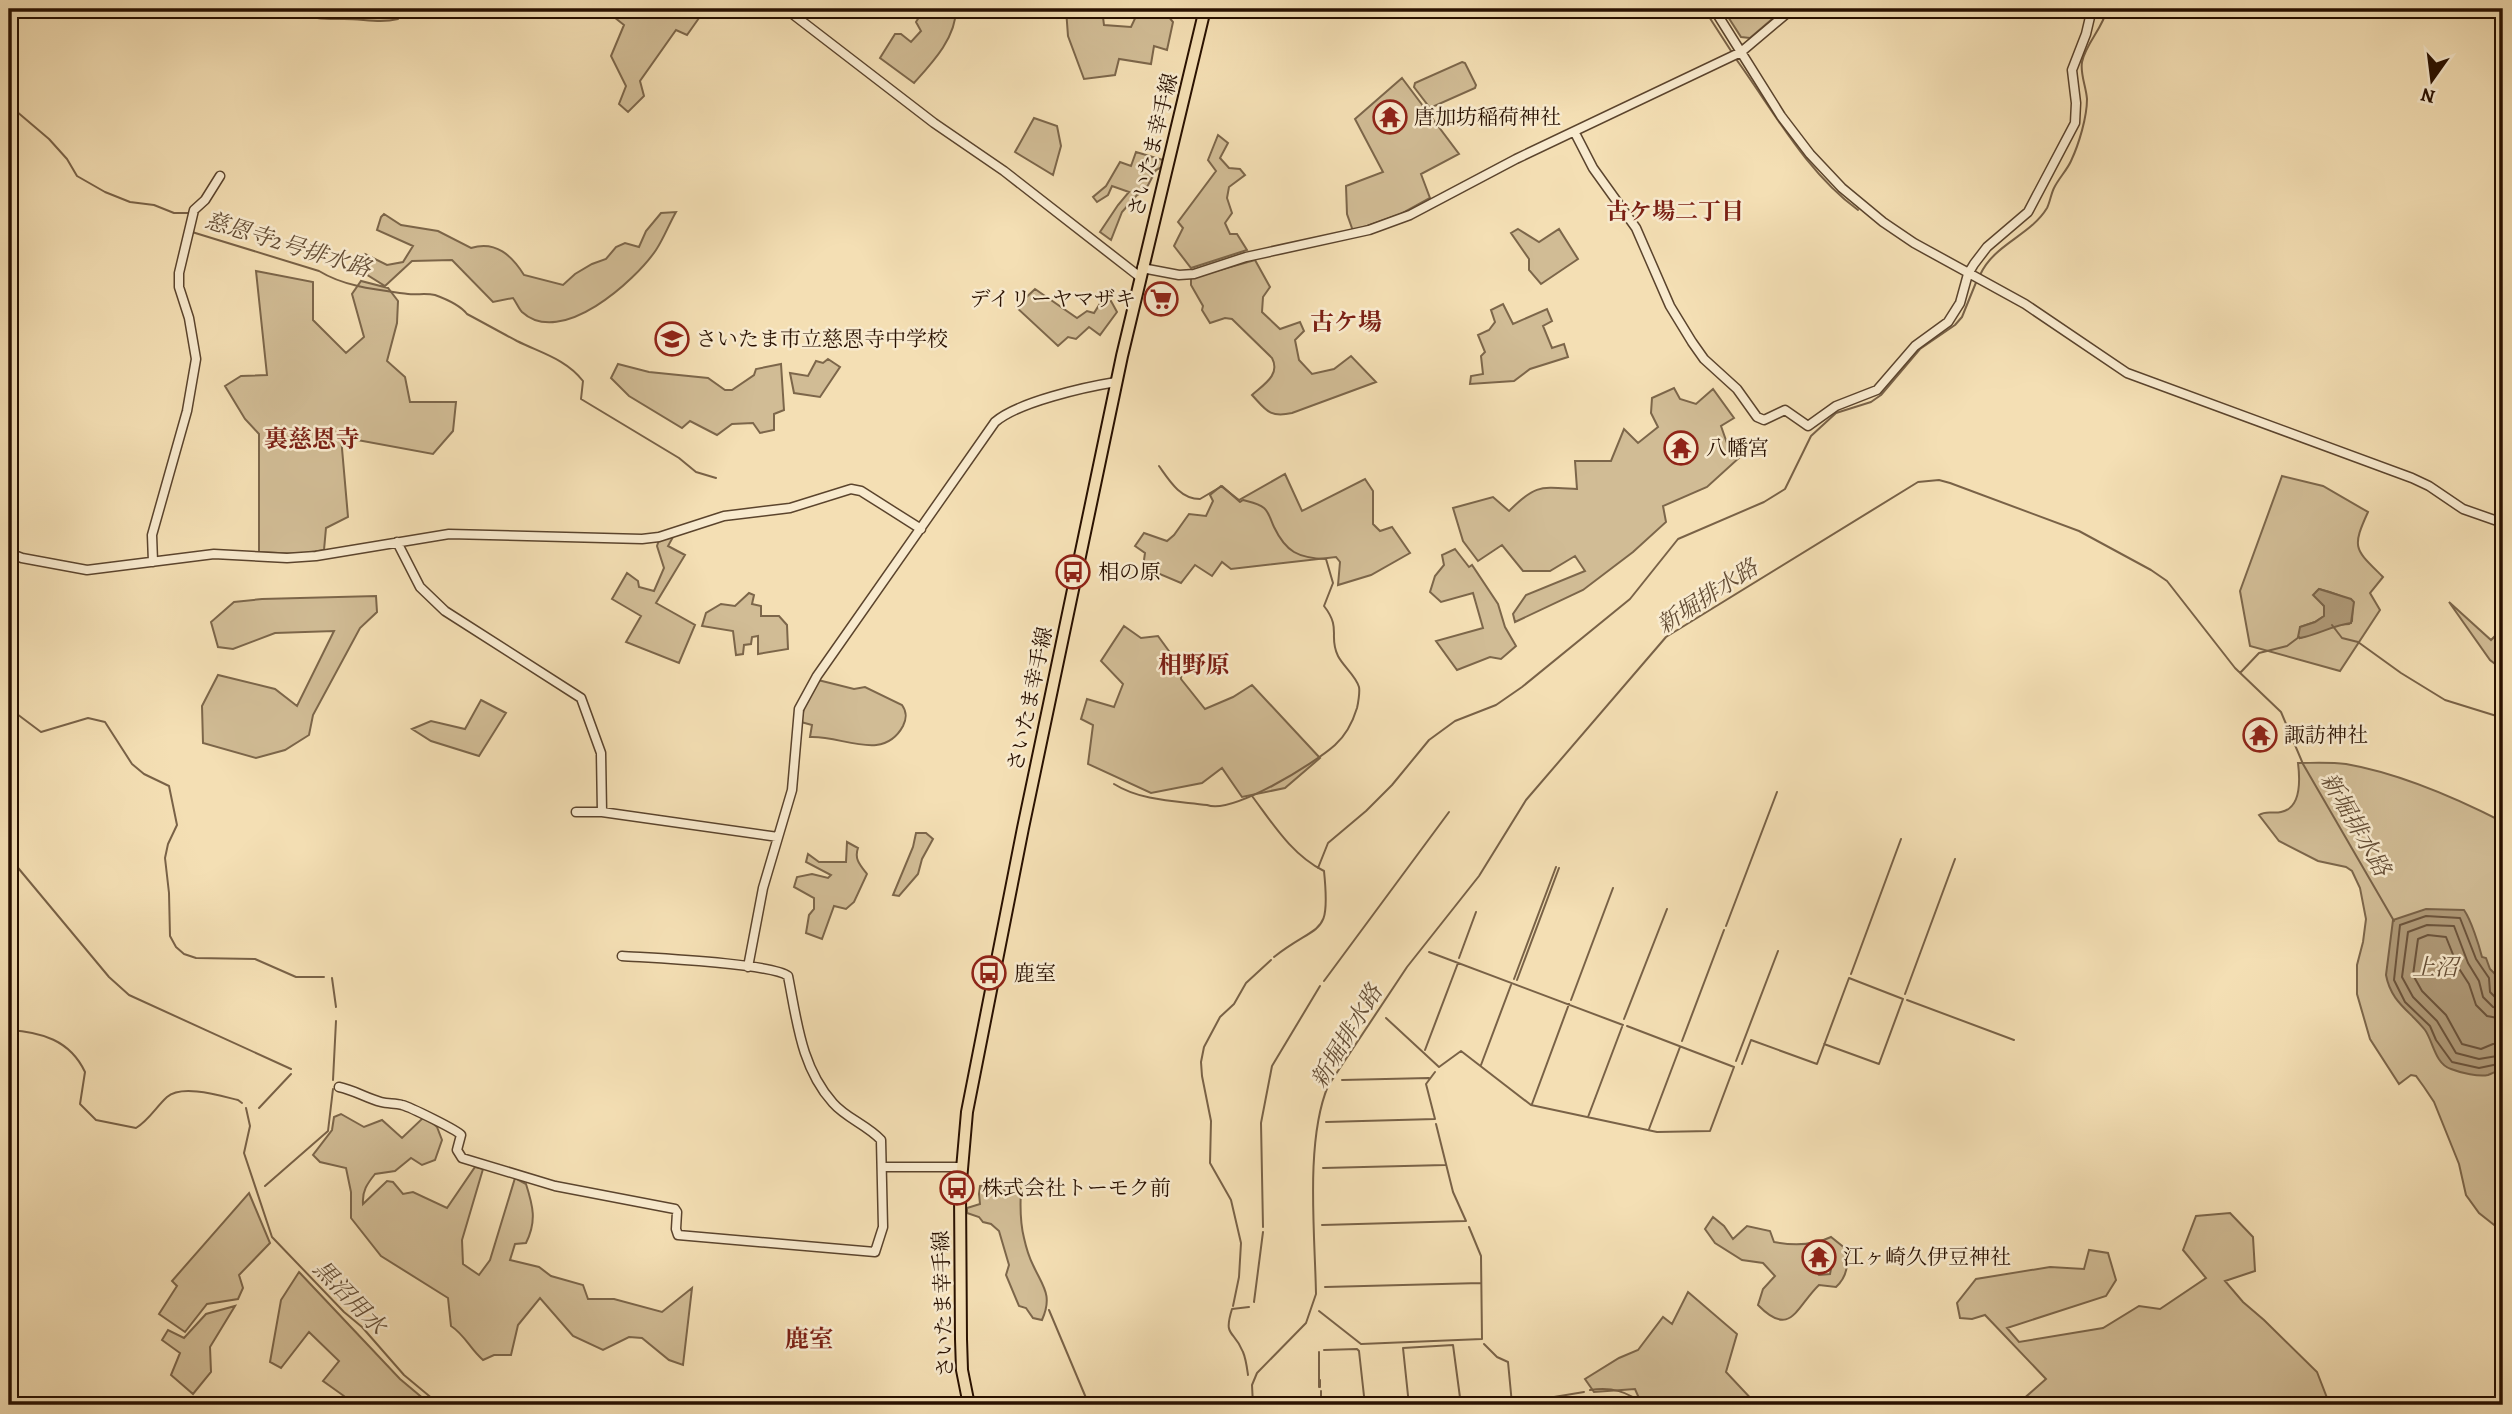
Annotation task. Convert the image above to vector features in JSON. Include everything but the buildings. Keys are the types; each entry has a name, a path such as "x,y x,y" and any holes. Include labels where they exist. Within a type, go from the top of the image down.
{"main road":[{"name":"さいたま幸手線","path":"969,1405 964,1383 961,1339 961,1167 967,1112 1116,382 1205,9"}],"street":[{"path":"786,9 934,123 1141,272 1179,275 1194,274 1246,257 1369,230 1410,215 1516,159 1741,52 1792,9"},
{"path":"1714,9 1796,136 1842,188 1882,222 1968,274 2025,304 2127,373 2412,478 2429,485 2463,509 2503,523"},
{"path":"1574,133 1593,168 1636,228 1670,306 1703,359 1737,389 1757,417 1763,420 1784,410 1808,426 1836,406 1877,390 1915,346 1937,332 1955,313 1968,274 1987,247 2028,212 2075,123 2076,103 2072,70 2086,34 2090,9"},
{"path":"153,562 152,535 187,411 195,365 195,344 179,287 179,273 194,210 205,200 220,176"},
{"path":"748,967 760,902 792,790 801,703 817,677 1001,416 1055,397 1116,382"},
{"path":"9,553 22,558 87,570 214,554 295,558 449,534 642,539 659,537 724,516 790,508 851,489 861,491 921,529"},
{"path":"397,542 421,587 445,611 581,698 601,753 602,812"},
{"path":"576,812 602,812 778,837"},
{"path":"339,1087 354,1090 379,1101 407,1106 433,1121 456,1129 461,1135 457,1150 462,1158 555,1186 675,1209 676,1233 680,1236 875,1252 883,1227 882,1145 878,1137 833,1104 811,1072 800,1042 788,976 782,972 748,967 622,956"},
{"path":"883,1167 961,1167"}],"shaded area":[{"path":"309,9 404,9 398,19 383,21 319,19 311,17"},
{"path":"604,9 688,9 699,18 687,35 676,30 640,81 644,96 628,112 619,104 626,86 611,56 624,25"},
{"path":"915,9 956,9 955,20 947,40 914,83 880,58 895,34 901,34 911,42 921,31 916,22 921,14"},
{"path":"1066,9 1102,9 1104,25 1131,27 1139,10 1164,11 1173,22 1167,50 1154,46 1151,64 1119,59 1115,75 1084,79 1068,36"},
{"path":"1723,9 1784,9 1750,38 1741,37"},
{"path":"1462,62 1476,85 1475,88 1430,108 1414,87 1415,83"},
{"path":"1402,78 1459,154 1421,174 1430,198 1401,214 1353,231 1347,214 1346,186 1383,172 1355,119"},
{"path":"1034,118 1057,126 1061,146 1053,175 1015,152"},
{"path":"1218,135 1228,143 1220,158 1229,168 1240,169 1245,175 1229,187 1227,198 1232,213 1225,223 1230,234 1237,234 1247,250 1191,268 1174,246 1183,228 1178,222 1216,171 1208,160"},
{"path":"1136,152 1163,160 1162,167 1156,170 1145,191 1137,195 1122,212 1111,240 1100,232 1129,192 1112,186 1108,195 1097,202 1093,197 1106,186 1120,162 1131,166"},
{"path":"676,212 656,250 632,278 596,306 556,322 538,321 522,312 513,298 493,302 452,260 412,261 385,286 353,266 365,254 387,265 403,262 413,246 377,230 384,214 401,225 438,231 471,248 496,248 509,256 524,275 563,285 575,274 606,259 616,247 625,243 639,247 646,231 661,213"},
{"path":"1518,229 1539,242 1559,229 1578,259 1541,284 1529,270 1529,259 1511,233"},
{"path":"1255,260 1270,287 1263,297 1262,312 1280,329 1300,322 1304,331 1295,340 1299,360 1312,374 1334,369 1351,356 1376,382 1292,413 1269,412 1261,405 1252,395 1273,375 1272,358 1232,319 1225,318 1210,323 1191,285 1191,278"},
{"path":"256,271 313,282 313,320 346,353 364,337 352,294 361,281 388,288 398,301 397,323 387,361 405,377 410,402 456,402 453,431 433,454 341,437 348,517 326,528 324,550 299,554 259,552 259,434 245,419 225,386 241,376 267,375"},
{"path":"1035,289 1077,318 1087,311 1094,313 1101,302 1111,301 1117,312 1100,335 1089,327 1076,339 1068,337 1058,346 1016,307"},
{"path":"1503,304 1513,324 1547,309 1552,321 1543,326 1552,348 1564,344 1568,357 1530,369 1514,381 1470,384 1471,376 1483,374 1481,356 1485,352 1478,335 1489,330 1495,322 1491,310"},
{"path":"828,359 840,367 820,397 794,393 790,373 808,376 816,361 823,363"},
{"path":"618,364 649,372 708,378 725,390 732,390 754,375 756,369 781,364 784,410 774,414 774,430 760,433 753,423 732,424 717,435 690,421 682,428 629,396 611,378"},
{"path":"1674,388 1680,399 1696,404 1713,389 1734,418 1721,426 1728,446 1736,444 1740,457 1707,487 1663,506 1666,522 1633,552 1583,590 1515,622 1513,614 1526,595 1585,571 1575,556 1550,571 1523,571 1502,545 1478,561 1463,541 1453,508 1493,497 1509,511 1539,489 1577,489 1575,461 1611,461 1624,429 1638,443 1658,427 1651,413 1652,398"},
{"path":"1285,474 1302,511 1365,479 1373,491 1373,524 1380,531 1392,527 1410,553 1371,575 1338,585 1340,562 1336,557 1231,569 1222,562 1212,576 1195,565 1181,583 1143,567 1145,553 1135,546 1144,533 1167,541 1189,514 1206,516 1213,501 1210,495 1221,486 1239,500"},
{"path":"2282,476 2323,486 2368,512 2358,541 2361,554 2383,577 2370,593 2380,610 2340,671 2250,646 2240,591","holes":["2319,589 2353,602 2352,621 2300,638 2300,627 2324,616 2324,606 2316,592"]},
{"path":"673,537 668,546 685,555 656,603 695,625 679,663 626,642 641,616 612,599 627,573 638,581 639,587 654,591 664,568 657,546 659,540"},
{"path":"1455,549 1469,567 1472,565 1498,604 1505,627 1516,646 1501,659 1490,657 1457,670 1436,641 1483,628 1473,593 1441,602 1430,592 1435,576 1444,565 1442,555"},
{"path":"749,593 754,595 752,604 761,606 761,616 779,616 787,625 788,649 758,654 758,636 752,637 751,644 744,645 743,654 736,655 733,631 702,626 706,613 721,604 735,606"},
{"path":"376,596 377,612 360,628 313,715 309,735 285,750 256,758 203,743 202,706 218,675 275,689 297,706 334,631 275,633 233,649 218,647 211,622 234,602"},
{"path":"2449,602 2491,640 2503,628 2503,670 2490,660"},
{"path":"1124,626 1141,638 1158,636 1182,669 1181,679 1205,709 1252,685 1320,758 1285,788 1242,797 1222,768 1202,783 1151,793 1088,764 1093,725 1081,719 1087,699 1114,707 1123,684 1101,661"},
{"path":"818,680 854,689 865,687 902,705 906,715 903,726 895,737 885,743 873,745 810,737 812,725 801,722 804,708"},
{"path":"481,700 506,713 479,756 431,741 412,729 431,721 465,729"},
{"path":"2298,763 2346,764 2386,773 2446,795 2503,822 2503,1232 2479,1213 2466,1195 2459,1164 2434,1102 2424,1087 2416,1076 2411,1075 2399,1084 2370,1039 2357,994 2357,965 2366,919 2360,888 2352,871 2346,867 2318,861 2279,841 2259,815 2281,812 2293,805 2298,792"},
{"path":"916,833 926,833 933,839 922,859 918,874 899,896 893,895 913,847"},
{"path":"847,842 858,848 857,859 867,874 854,902 846,909 834,906 822,939 806,933 809,915 814,909 814,898 794,887 797,877 812,874 828,878 831,875 806,862 808,854 819,862 846,862"},
{"path":"341,1114 364,1127 382,1120 402,1138 425,1116 437,1127 442,1140 435,1160 422,1165 411,1158 395,1171 375,1174 363,1195 363,1204 387,1181 393,1182 403,1194 413,1192 447,1208 475,1167 483,1169 462,1240 463,1264 479,1275 490,1260 515,1178 526,1184 533,1220 526,1243 515,1244 510,1260 539,1267 551,1276 583,1285 588,1299 614,1299 662,1312 692,1288 683,1365 669,1360 642,1338 629,1337 603,1350 573,1336 540,1298 518,1325 511,1355 494,1355 483,1360 451,1326 448,1298 381,1256 351,1218 351,1192 346,1168 320,1162 313,1155 332,1130 334,1117"},
{"path":"992,1183 1004,1188 1005,1193 1009,1193 1015,1184 1021,1189 1020,1208 1025,1241 1047,1297 1042,1320 1033,1318 1026,1308 1019,1306 1006,1275 1009,1265 999,1231 979,1217 967,1213 967,1208 980,1204 980,1186"},
{"path":"249,1193 270,1243 239,1275 243,1288 238,1299 207,1304 185,1332 159,1314 177,1286 172,1281"},
{"path":"2230,1213 2253,1237 2255,1271 2225,1281 2243,1302 2317,1372 2329,1403 2327,1405 2023,1405 2021,1401 2046,1379 1985,1315 1972,1319 1960,1318 1957,1303 1976,1279 2050,1267 2084,1269 2089,1250 2108,1253 2116,1280 2106,1296 2007,1328 2019,1342 2103,1328 2139,1306 2160,1309 2206,1278 2183,1250 2196,1216"},
{"path":"1713,1217 1733,1239 1747,1226 1770,1231 1774,1242 1796,1245 1810,1244 1831,1237 1846,1249 1845,1274 1836,1287 1819,1285 1792,1316 1778,1319 1758,1305 1763,1289 1775,1276 1763,1263 1742,1260 1715,1243 1705,1229","holes":["1824,1248 1833,1258 1830,1274 1819,1275 1808,1264 1806,1255 1812,1250"]},
{"path":"299,1272 400,1379 431,1405 347,1405 344,1396 323,1381 339,1361 309,1332 281,1368 270,1362 281,1300"},
{"path":"1688,1292 1737,1334 1726,1372 1757,1405 1642,1405 1635,1389 1594,1392 1585,1379 1619,1358 1638,1350 1663,1317 1672,1324"},
{"path":"235,1306 210,1347 211,1372 193,1394 171,1375 180,1353 162,1340 168,1330 184,1338 206,1314"}],"water":[{"path":"2319,589 2354,602 2351,623 2300,638 2300,627 2324,616 2324,606 2313,595"},
{"name":"上沼","path":"2426,909 2464,910 2482,957 2486,958 2490,969 2497,976 2496,989 2503,997 2503,1070 2480,1075 2460,1072 2446,1066 2438,1057 2425,1030 2401,1005 2388,984 2386,975 2393,920"}],"waterway":[{"path":"1704,9 1733,54"},
{"path":"1980,275 1994,255 2040,218 2056,184 2071,161 2087,106 2082,62 2107,9"},
{"path":"1736,59 1806,159 1839,195 1858,210"},
{"name":"慈恩寺2号排水路","path":"9,105 49,139 67,159 77,176 130,202 154,205 174,213 191,213"},
{"name":"慈恩寺2号排水路","path":"192,232 319,271 351,284 408,294 432,294 448,300 467,314 569,367 583,381 581,399 679,458 696,472 716,478"},
{"path":"1318,868 1328,843 1392,785 1429,740 1455,721 1496,705 1522,687 1630,599 1678,539 1764,502 1785,489 1811,436 1836,413 1871,402 1881,395 1920,349 1955,325 1962,317 1977,280"},
{"path":"1114,784 1124,790 1159,799 1219,806 1235,802 1273,786 1335,745 1351,723 1358,701 1359,687 1338,656 1334,643 1334,627 1324,606 1333,583 1326,559 1300,555 1288,548 1262,506 1243,500 1240,502 1222,486 1200,499 1187,496 1176,488 1159,466"},
{"name":"新堀排水路","path":"1253,1405 1252,1385 1257,1373 1306,1323 1316,1294 1314,1160 1316,1133 1328,1086 1407,967 1479,876 1526,800 1666,637 1918,482 1939,480 1950,483 2079,531 2167,581 2235,668 2281,712 2303,764 2394,921"},
{"path":"2332,625 2342,638 2358,642 2445,700 2503,718"},
{"path":"2240,673 2259,653 2287,646 2299,637"},
{"path":"9,708 41,732 88,718 105,722 132,764 144,774 169,786 177,825 165,858 170,936 184,954 196,958 255,959 296,977 324,977"},
{"path":"1726,926 1777,792"},
{"path":"1252,796 1293,848 1324,871 1326,908 1319,926 1274,957"},
{"path":"1324,981 1449,812"},
{"path":"1851,974 1901,839"},
{"path":"9,857 109,977 129,995 291,1069"},
{"path":"1905,994 1955,859"},
{"path":"1514,979 1556,867"},
{"path":"1517,980 1559,868"},
{"path":"1571,1000 1613,888"},
{"path":"1624,1019 1667,909"},
{"path":"1459,958 1476,912"},
{"path":"1682,1041 1724,930"},
{"path":"1736,1061 1778,951"},
{"path":"1429,952 1623,1025"},
{"path":"1233,1306 1239,1277 1241,1243 1231,1200 1210,1163 1211,1121 1201,1062 1204,1047 1220,1017 1234,1004 1246,983 1271,960"},
{"path":"1425,1050 1458,963"},
{"path":"332,978 336,1007"},
{"path":"1742,1064 1751,1040 1817,1064 1849,978 1903,999 1879,1064 1824,1044"},
{"path":"1481,1065 1511,985"},
{"path":"1263,1227 1261,1123 1272,1066 1320,986"},
{"path":"1907,1000 2014,1040"},
{"path":"1532,1104 1569,1004"},
{"path":"1386,1018 1439,1067 1461,1051 1531,1105 1657,1132 1710,1131 1734,1067 1627,1026"},
{"path":"333,1080 336,1021"},
{"path":"1588,1117 1622,1027"},
{"path":"9,1030 43,1036 63,1045 71,1052 85,1072 80,1104 96,1120 136,1128 167,1097 182,1091 212,1094 242,1103"},
{"path":"1649,1129 1680,1047"},
{"path":"1326,1122 1435,1119 1426,1084 1435,1072"},
{"path":"259,1108 291,1074"},
{"path":"1342,1080 1429,1078"},
{"path":"265,1186 328,1131 333,1089"},
{"name":"黒沼用水","path":"246,1108 250,1126 244,1153 272,1237 344,1312 362,1327 404,1375 440,1405"},
{"path":"1322,1225 1466,1221 1453,1192 1436,1124"},
{"path":"1323,1168 1445,1165"},
{"path":"1319,1311 1361,1344 1482,1339 1481,1256 1469,1227"},
{"path":"1254,1302 1263,1232"},
{"path":"1325,1287 1481,1283"},
{"path":"1248,1375 1243,1352 1229,1325 1232,1309 1249,1307"},
{"path":"1049,1310 1089,1405"},
{"path":"1484,1344 1497,1357 1508,1362 1512,1404"},
{"path":"1409,1405 1403,1348 1453,1345 1461,1405"},
{"path":"1324,1350 1359,1351 1365,1405"},
{"path":"1319,1352 1319,1387"},
{"path":"1320,1380 1320,1387"},
{"path":"1590,1390 1619,1391 1644,1405"},
{"path":"1321,1391 1321,1405"},
{"path":"1506,1405 1584,1392"}],"place":[{"name":"唐加坊稲荷神社","path":"1390,117"},
{"name":"デイリーヤマザキ","path":"1161,299"},
{"name":"さいたま市立慈恩寺中学校","path":"672,339"},
{"name":"八幡宮","path":"1681,448"},
{"name":"相の原","path":"1073,572"},
{"name":"諏訪神社","path":"2260,735"},
{"name":"鹿室","path":"989,973"},
{"name":"株式会社トーモク前","path":"957,1188"},
{"name":"江ヶ崎久伊豆神社","path":"1819,1257"}],"district":[{"name":"古ケ場二丁目","path":"1675,211"},
{"name":"古ケ場","path":"1346,322"},
{"name":"裏慈恩寺","path":"312,439"},
{"name":"相野原","path":"1194,665"},
{"name":"鹿室","path":"809,1339"}]}
